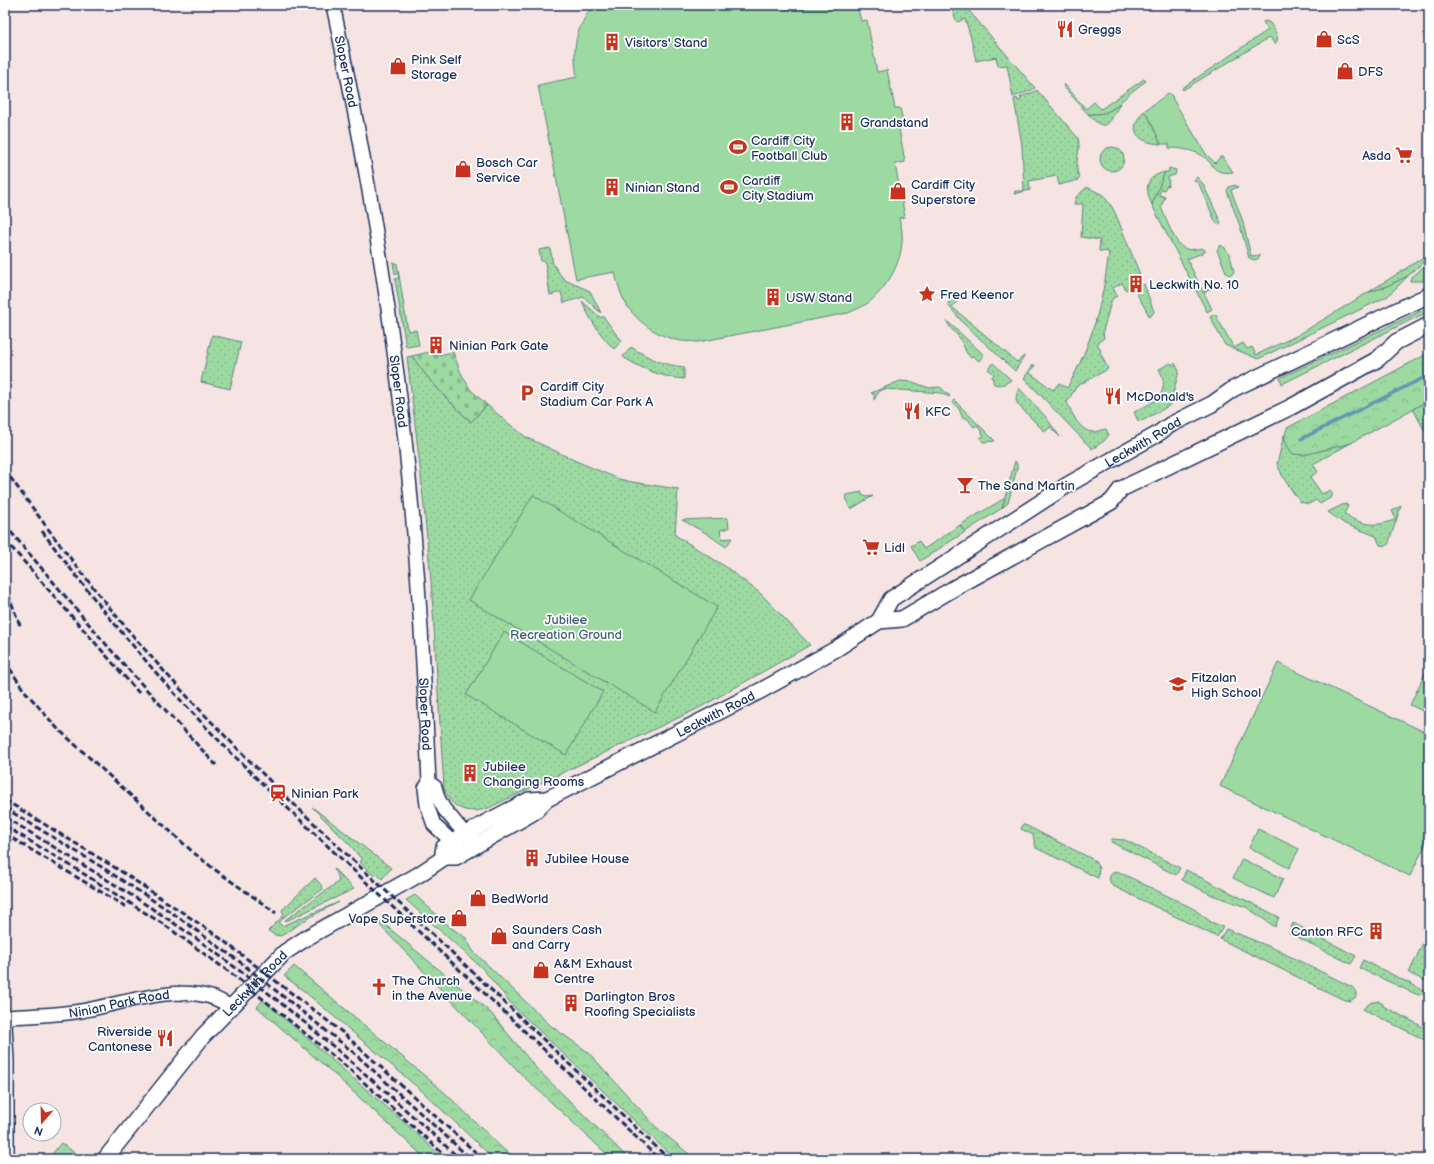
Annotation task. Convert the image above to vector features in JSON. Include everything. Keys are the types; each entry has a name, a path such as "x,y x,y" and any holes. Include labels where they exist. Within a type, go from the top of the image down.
{"main road":[{"name":"Leckwith Road","path":"879,621 891,599 1069,484 1156,435 1170,424 1212,404 1233,389 1429,295"},
{"name":"Leckwith Road","path":"105,1159 203,1036 285,952 308,937 418,875 445,857 456,857 477,845 534,812 547,799 779,681 830,653 879,621 902,619 956,587 1111,502 1121,489 1291,407 1378,359 1396,342 1429,325"},
{"name":"Leckwith Road","path":"452,842 529,800 547,799"},
{"path":"445,857 443,854 443,849 452,842"}],"street":[{"name":"Sloper Road","path":"333,5 377,234 397,374 408,469 425,683 429,783 426,788 427,804 434,825 464,852"},
{"name":"Sloper Road","path":"429,783 434,787 444,809 477,845"},
{"name":"Ninian Park Road","path":"5,1017 81,1011 156,995 178,994 209,996 230,1008"},
{"path":"5,1024 7,1061 7,1159"}],"green space":[{"name":"Cardiff City Stadium","path":"593,5 857,5 861,21 867,20 877,72 887,70 895,108 900,108 903,122 898,123 905,162 895,164 905,217 899,218 902,231 902,243 893,272 888,281 875,297 868,303 848,313 698,342 676,340 666,337 657,333 640,321 627,306 622,297 615,272 576,279 538,85 577,77 575,56 576,39 582,23"},
{"path":"950,5 964,5 1035,88 1013,97 1007,65 998,66 996,57 976,61 965,19 957,22"},
{"path":"1266,21 1270,23 1277,36 1277,42 1275,45 1270,37 1183,90 1182,88 1268,30 1263,22"},
{"path":"1144,79 1146,81 1113,109 1095,114 1088,114 1063,86 1064,84 1086,109 1094,102 1101,109"},
{"path":"1037,90 1078,138 1079,148 1077,168 1080,178 1078,180 1059,185 1057,176 1029,181 1030,190 1014,194 1015,191 1024,191 1022,145 1014,99 1017,98 1018,101 1021,100 1020,97"},
{"path":"1169,93 1173,97 1172,98 1206,154 1215,163 1220,157 1223,157 1233,172 1221,172 1217,170 1206,158 1194,152 1169,148 1169,144 1161,144 1148,116 1144,111"},
{"path":"1120,103 1107,124 1104,125 1094,121 1088,114 1105,112 1113,109"},
{"path":"1144,111 1148,116 1161,144 1146,141 1137,134 1135,130 1136,124"},
{"path":"1112,147 1120,151 1124,159 1120,167 1112,171 1104,167 1100,159 1104,151"},
{"path":"1169,168 1176,170 1175,175 1168,177 1169,186 1167,185 1164,190 1161,189 1159,195 1165,197 1161,207 1177,242 1181,246 1193,250 1202,248 1205,250 1205,252 1187,259 1203,292 1212,288 1204,293 1212,309 1207,312 1152,205 1165,172 1169,172"},
{"path":"1165,172 1152,205 1148,194 1148,184 1153,177"},
{"path":"1197,177 1203,184 1221,223 1219,225 1216,223 1199,184 1194,180"},
{"path":"1235,185 1238,187 1231,190 1242,219 1251,256 1260,255 1259,258 1255,260 1249,258 1240,226 1227,191 1229,187"},
{"path":"1087,187 1103,195 1112,207 1141,277 1132,282 1135,288 1144,284 1154,312 1150,317 1133,287 1126,290 1122,283 1113,288 1117,296 1113,298 1111,302 1103,331 1104,338 1097,343 1108,369 1077,386 1067,402 1077,421 1084,429 1097,432 1106,429 1109,435 1104,441 1092,449 1024,378 1033,365 1035,365 1030,373 1053,390 1059,383 1067,388 1076,372 1090,339 1100,305 1109,252 1099,251 1100,240 1081,237 1083,204 1074,204 1076,197"},
{"path":"1220,245 1226,249 1230,256 1234,272 1231,275 1227,274 1217,250"},
{"path":"550,248 553,264 561,276 567,281 590,291 601,313 583,297 564,303 561,292 550,295 545,261 541,261 539,250"},
{"path":"1427,255 1429,257 1408,276 1385,287 1367,293"},
{"path":"1429,262 1429,278 1423,281 1410,281 1411,278"},
{"path":"393,263 397,263 408,331 416,330 419,345 406,347 395,279 399,278 398,274 395,274"},
{"path":"1408,276 1388,296 1258,359 1225,345 1210,317 1215,314 1234,348 1243,343 1247,349 1252,347 1256,355 1298,335 1367,293 1385,287"},
{"path":"953,298 958,300 952,307 1017,362 1024,356 1015,371 964,324 948,305 949,301"},
{"path":"582,301 601,318 603,316 622,340 614,349 604,338 588,315"},
{"path":"1429,307 1429,311 1282,384 1280,378"},
{"path":"947,321 984,355 979,361 973,356 971,358 968,355 961,340"},
{"path":"212,335 241,342 230,389 201,382"},
{"path":"631,347 656,360 670,365 684,367 684,379 652,372 623,357"},
{"path":"433,351 434,356 453,352 460,371 470,389 487,405 471,422 440,391 412,356"},
{"path":"1429,353 1429,400 1351,443 1304,455 1293,454 1288,447 1285,439 1287,428"},
{"name":"Jubilee Recreation Ground","path":"412,356 433,382 471,422 487,405 526,437 576,461 619,479 678,489 675,535 726,567 761,594 810,645 699,708 486,809 472,811 455,805 447,795 444,788 431,580 420,466 407,357"},
{"path":"993,363 1011,380 1007,383 999,385 994,384 992,377 994,374 988,369"},
{"path":"1171,363 1172,365 1175,363 1179,371 1170,405 1144,420 1138,421 1134,412 1148,405 1159,396 1163,385 1159,369"},
{"path":"900,381 913,382 929,388 940,387 950,396 949,397 941,393 886,389 880,390 874,400 874,394 871,393"},
{"path":"1019,388 1045,416 1060,437 1050,427 1045,432 1020,407 1016,398"},
{"path":"954,400 995,441 983,442 980,438 984,436 977,425 974,427 966,417 963,419 959,409 952,402"},
{"path":"1429,400 1429,439 1413,409"},
{"path":"1284,435 1286,443 1320,451 1351,443 1313,464 1318,472 1310,477 1322,494 1330,490 1332,497 1320,504 1316,500 1309,504 1300,502 1284,479 1277,464"},
{"path":"1015,461 1017,468 1008,503 1002,508"},
{"path":"862,492 862,495 867,497 873,496 851,509 848,505 846,495"},
{"path":"533,495 717,607 655,712 469,600"},
{"path":"1005,498 1002,508 965,532 960,525"},
{"path":"1346,504 1348,506 1344,514 1357,521 1369,524 1382,524 1396,519 1392,511 1401,506 1388,545 1380,545 1376,536 1345,524 1328,512"},
{"path":"728,518 729,528 720,530 722,539 732,538 726,547 706,533 682,520"},
{"path":"960,525 965,532 920,561 911,546 919,541 924,549"},
{"path":"504,632 603,692 566,755 466,695"},
{"path":"1278,663 1429,734 1429,837 1410,876 1220,786"},
{"path":"1429,665 1429,714 1410,705"},
{"path":"312,807 391,868 382,879 377,874 374,876 360,862 362,860 351,846"},
{"path":"1023,824 1094,860 1099,868 1098,878 1036,848 1033,835 1021,829"},
{"path":"1258,829 1299,849 1289,868 1249,848"},
{"path":"1112,839 1125,840 1180,868 1176,875 1111,842"},
{"path":"1242,859 1283,879 1274,898 1233,878"},
{"path":"334,869 354,889 286,921 285,920 338,882 339,879"},
{"path":"1186,870 1279,917 1275,927 1246,907 1212,895 1182,880"},
{"path":"1117,871 1194,909 1211,922 1223,927 1217,937 1113,886 1110,881 1110,877 1112,873"},
{"path":"315,878 323,889 284,917 279,923 282,926 339,902 310,917 281,936 275,935 268,931 284,915 282,910"},
{"path":"415,895 450,927 466,938 473,951 551,1026 588,1052 656,1127 695,1159 675,1159 514,1007 482,968 406,900"},
{"path":"373,918 378,919 490,1012 536,1068 629,1159 612,1159 523,1076"},
{"path":"1293,923 1356,956 1351,964 1289,933"},
{"path":"1226,929 1273,948 1352,987 1356,992 1356,997 1350,1001 1342,999 1220,939"},
{"path":"1429,930 1429,965 1427,970 1429,971 1429,983 1409,973"},
{"path":"1363,960 1427,992 1418,995 1359,968"},
{"path":"294,966 444,1092 503,1149 517,1159 494,1159 422,1091 284,976"},
{"path":"263,1000 405,1123 444,1159 426,1159 334,1074 257,1007"},
{"path":"1378,1001 1383,1004 1383,1006 1429,1030 1429,1042 1363,1009 1370,1003"},
{"path":"61,1143 83,1159 48,1159"}],"waterway":[{"path":"1301,439 1429,375"}],"railway":[{"path":"5,470 69,557 114,614 186,695 248,759 312,821 669,1159"},
{"path":"5,525 110,649 216,765"},
{"path":"42,531 114,623 208,730 313,832 659,1159"},
{"path":"5,540 139,693"},
{"path":"5,586 21,628"},
{"path":"5,661 23,689 57,728 194,853 276,913"},
{"path":"5,800 122,872 216,935 342,1032 483,1159"},
{"path":"5,808 100,866 171,912 240,962 353,1052 471,1159"},
{"path":"5,817 153,909 235,967 334,1047 460,1159"},
{"path":"5,826 166,926 232,974 348,1068 449,1159"},
{"path":"5,834 128,908"}],"place":[{"name":"Greggs","path":"1065,29"},
{"name":"ScS","path":"1324,39"},
{"name":"Visitors' Stand","path":"612,42"},
{"name":"Pink Self Storage","path":"398,66"},
{"name":"DFS","path":"1345,71"},
{"name":"Grandstand","path":"847,122"},
{"name":"Cardiff City Football Club","path":"738,147"},
{"name":"Asda","path":"1404,155"},
{"name":"Bosch Car Service","path":"463,169"},
{"name":"Ninian Stand","path":"612,187"},
{"name":"Cardiff City Stadium","path":"729,187"},
{"name":"Cardiff City Superstore","path":"898,191"},
{"name":"Leckwith No. 10","path":"1136,284"},
{"name":"Fred Keenor","path":"927,294"},
{"name":"USW Stand","path":"773,297"},
{"name":"Ninian Park Gate","path":"436,345"},
{"name":"Cardiff City Stadium Car Park A","path":"527,393"},
{"name":"McDonald's","path":"1113,396"},
{"name":"KFC","path":"912,411"},
{"name":"The Sand Martin","path":"965,485"},
{"name":"Lidl","path":"871,547"},
{"name":"Fitzalan High School","path":"1178,684"},
{"name":"Jubilee Changing Rooms","path":"470,773"},
{"name":"Ninian Park","path":"278,793"},
{"name":"Jubilee House","path":"532,858"},
{"name":"BedWorld","path":"478,898"},
{"name":"Vape Superstore","path":"459,918"},
{"name":"Canton RFC","path":"1376,931"},
{"name":"Saunders Cash and Carry","path":"499,936"},
{"name":"A&M Exhaust Centre","path":"541,970"},
{"name":"The Church in the Avenue","path":"379,987"},
{"name":"Darlington Bros Roofing Specialists","path":"571,1003"},
{"name":"Riverside Cantonese","path":"165,1038"}]}
